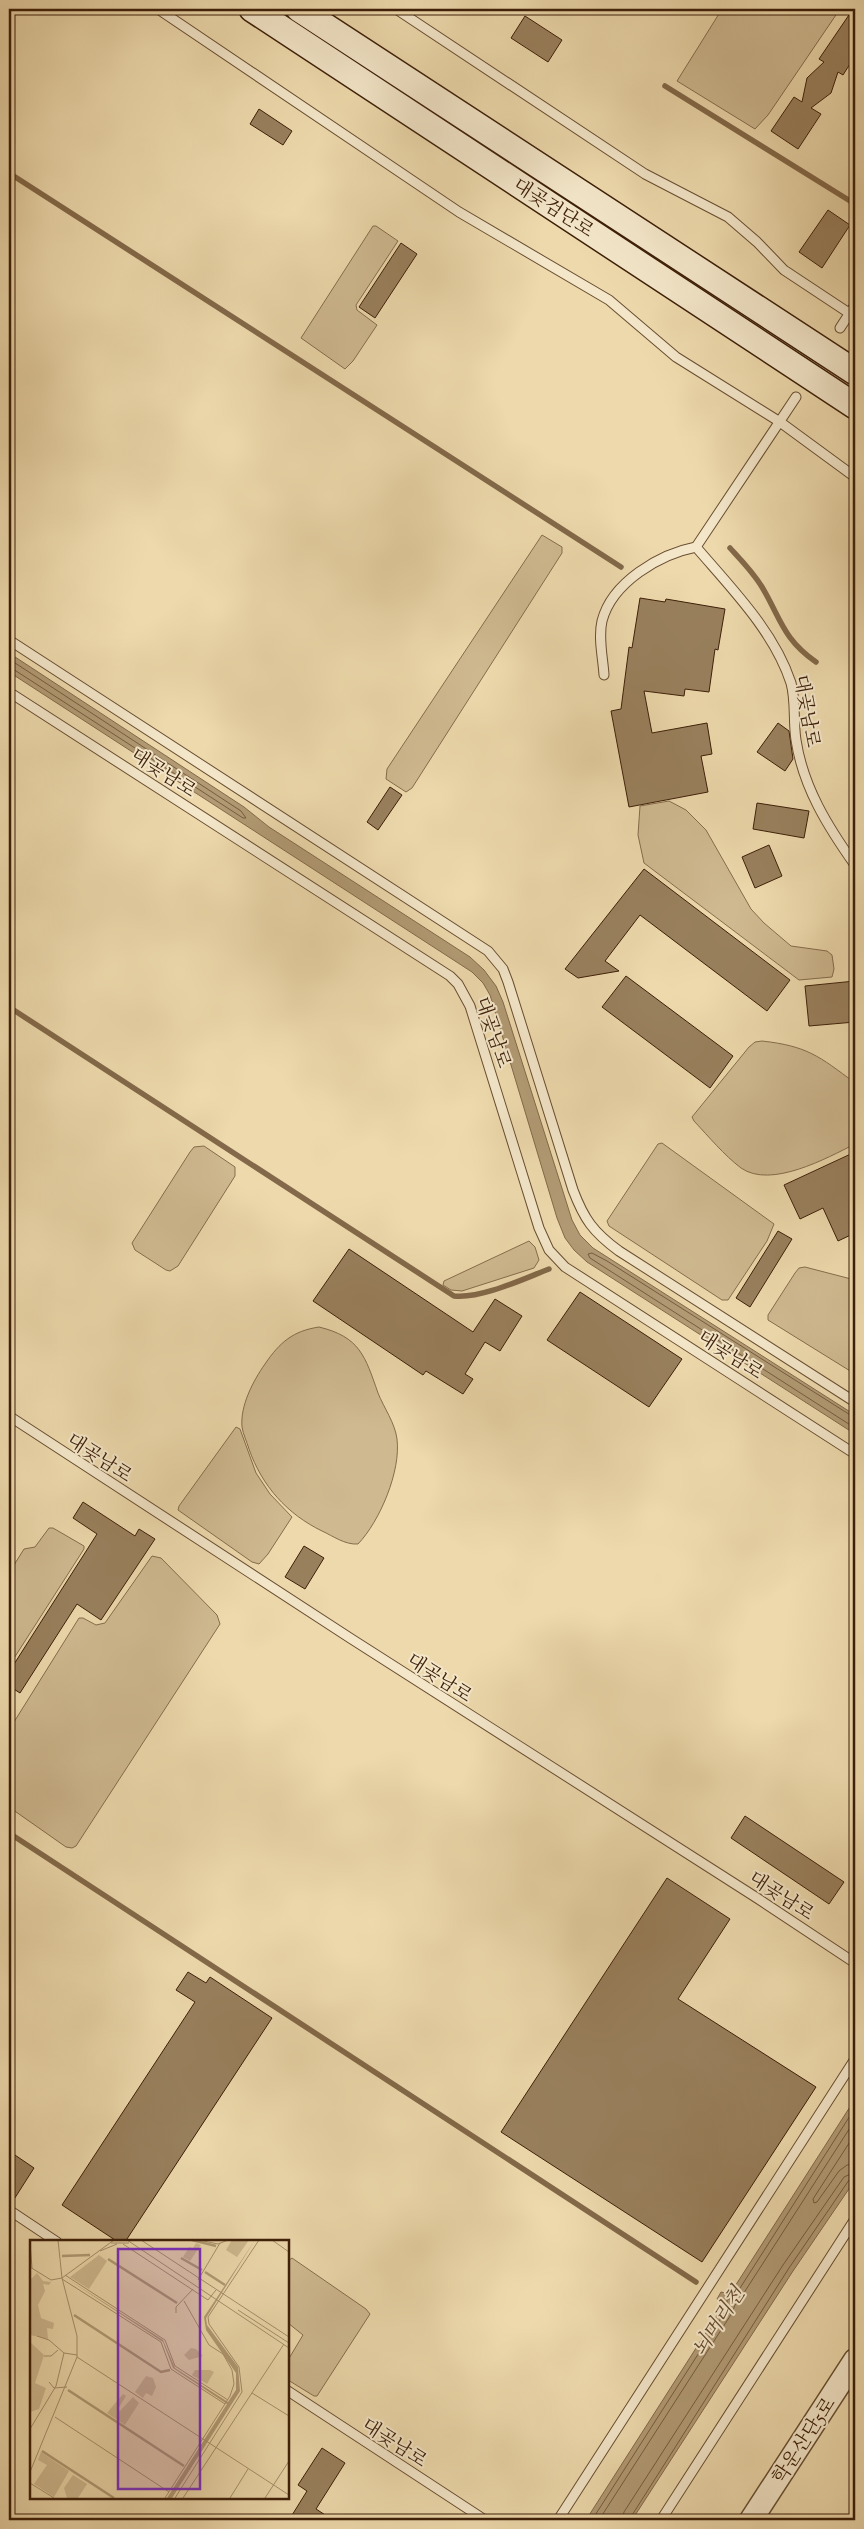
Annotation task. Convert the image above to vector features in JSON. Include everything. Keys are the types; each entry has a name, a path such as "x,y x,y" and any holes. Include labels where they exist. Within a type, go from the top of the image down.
{"main road":[{"name":"대곶검단로","path":"252,9 855,406"},
{"name":"대곶검단로","path":"299,9 855,372"}],"street":[{"name":"학운산단5로","path":"750,2520 855,2360"}],"lane":[{"path":"158,9 459,212 609,300 676,357 780,422 855,477"},
{"path":"396,9 536,100 626,162 728,217 758,242 784,270 853,315"},
{"path":"840,328 853,315 855,305"},
{"path":"604,675 600,633 604,615 610,604 627,582 656,561 677,551 696,547 796,397"},
{"name":"대곶남로","path":"696,547 761,626 775,648 791,684 796,740 806,778 818,808 855,865"},
{"name":"대곶남로","path":"9,640 488,951 502,969 508,982 573,1190 590,1226 619,1251 855,1402"},
{"name":"대곶남로","path":"9,692 450,976 458,984 470,1006 539,1228 549,1250 556,1259 855,1454"},
{"name":"대곶남로","path":"9,1416 350,1638 758,1898 855,1963"},
{"path":"558,2520 855,2058"},
{"path":"9,2210 54,2240"},
{"path":"661,2520 855,2219"},
{"name":"대곶남로","path":"289,2392 485,2520"}],"shaded area":[{"path":"722,9 840,9 768,115 755,129 677,81"},
{"path":"373,226 376,226 398,241 356,305 357,310 377,325 353,361 345,369 301,338"},
{"path":"542,535 562,547 562,553 412,788 406,792 386,779 387,769"},
{"path":"669,801 686,810 706,830 751,909 764,923 791,946 827,951 832,955 834,969 832,977 799,980 644,863 638,835 640,806"},
{"path":"762,1041 802,1049 822,1059 855,1083 855,1144 830,1157 799,1169 768,1175 753,1174 735,1163 694,1121 692,1117 749,1047 755,1042"},
{"path":"662,1143 774,1224 767,1241 728,1300 722,1300 609,1226 607,1221 658,1144"},
{"path":"204,1146 235,1167 235,1176 178,1266 170,1271 166,1270 135,1250 132,1243 190,1152 194,1147"},
{"path":"529,1241 535,1247 539,1260 534,1268 462,1291 451,1290 443,1285 444,1281"},
{"path":"805,1267 855,1280 855,1374 768,1320 768,1315 795,1273 799,1268"},
{"path":"319,1327 344,1336 359,1350 369,1368 396,1433 396,1466 387,1495 374,1522 358,1544 344,1542 309,1524 277,1498 254,1462 242,1427 243,1411 248,1394 260,1371 271,1356 294,1335"},
{"path":"236,1427 240,1429 256,1473 270,1494 292,1517 268,1554 259,1564 252,1562 178,1510"},
{"path":"49,1528 53,1528 84,1546 84,1549 9,1666 9,1573 24,1549 35,1547"},
{"path":"152,1556 161,1558 217,1615 220,1624 76,1846 72,1848 66,1847 9,1807 9,1730 79,1618 83,1618 96,1625 105,1623"},
{"path":"292,2258 366,2309 370,2314 317,2396 289,2381 289,2358 303,2335 289,2324 289,2260"}],"water":[{"path":"9,653 244,807 269,827 470,957 484,970 496,986 503,1002 572,1220 580,1235 593,1248 855,1415 855,1434 587,1262 574,1250 565,1238 557,1218 490,995 483,983 472,972 9,672"},
{"name":"뇌머리천","path":"855,2099 855,2180 793,2271 632,2520 586,2520 723,2306 717,2299 721,2292 730,2294"}],"building":[{"path":"853,9 855,9 855,56 843,75 838,72 831,93 811,108 821,114 798,149 771,131 794,97 802,102 807,78 824,62 819,59"},
{"path":"525,16 562,40 548,62 511,38"},
{"path":"259,109 292,131 283,145 250,124"},
{"path":"828,210 850,225 822,268 799,252"},
{"path":"401,243 417,254 375,318 359,307"},
{"path":"640,598 665,602 666,599 725,609 718,650 715,649 709,692 685,689 684,696 644,691 652,733 707,723 712,754 701,756 708,792 629,807 611,711 621,709 629,647 632,648"},
{"path":"778,723 789,731 793,759 785,771 757,752"},
{"path":"390,787 402,795 378,830 367,822"},
{"path":"757,803 809,811 804,838 753,829"},
{"path":"769,845 782,876 755,888 742,857"},
{"path":"644,869 790,980 767,1011 640,915 605,961 619,971 578,978 565,969"},
{"path":"626,976 733,1056 710,1088 602,1007"},
{"path":"855,981 855,1022 809,1026 805,986"},
{"path":"855,1152 855,1233 838,1241 823,1208 800,1219 784,1185"},
{"path":"778,1231 792,1239 750,1307 736,1298"},
{"path":"349,1249 473,1332 495,1299 522,1316 500,1351 485,1342 465,1374 473,1379 463,1394 426,1371 423,1375 313,1301"},
{"path":"580,1292 682,1359 649,1407 547,1340"},
{"path":"83,1502 135,1536 139,1529 155,1539 101,1620 77,1604 20,1693 9,1686 9,1672 97,1534 73,1518"},
{"path":"304,1546 324,1558 305,1589 285,1577"},
{"path":"745,1816 844,1882 829,1904 731,1838"},
{"path":"667,1878 730,1919 678,1999 816,2087 702,2262 501,2132"},
{"path":"188,1972 206,1983 210,1977 272,2018 126,2240 115,2240 62,2205 195,2002 176,1990"},
{"path":"9,2151 34,2168 11,2204 9,2204"},
{"path":"322,2448 345,2463 316,2509 333,2520 289,2520 307,2491 298,2485"}],"waterway":[{"path":"665,86 855,204"},
{"path":"9,173 621,567"},
{"path":"730,548 747,566 758,582 789,637 816,662"},
{"path":"9,1007 454,1296 465,1296 489,1291 549,1269"},
{"path":"9,1833 696,2282"}]}
